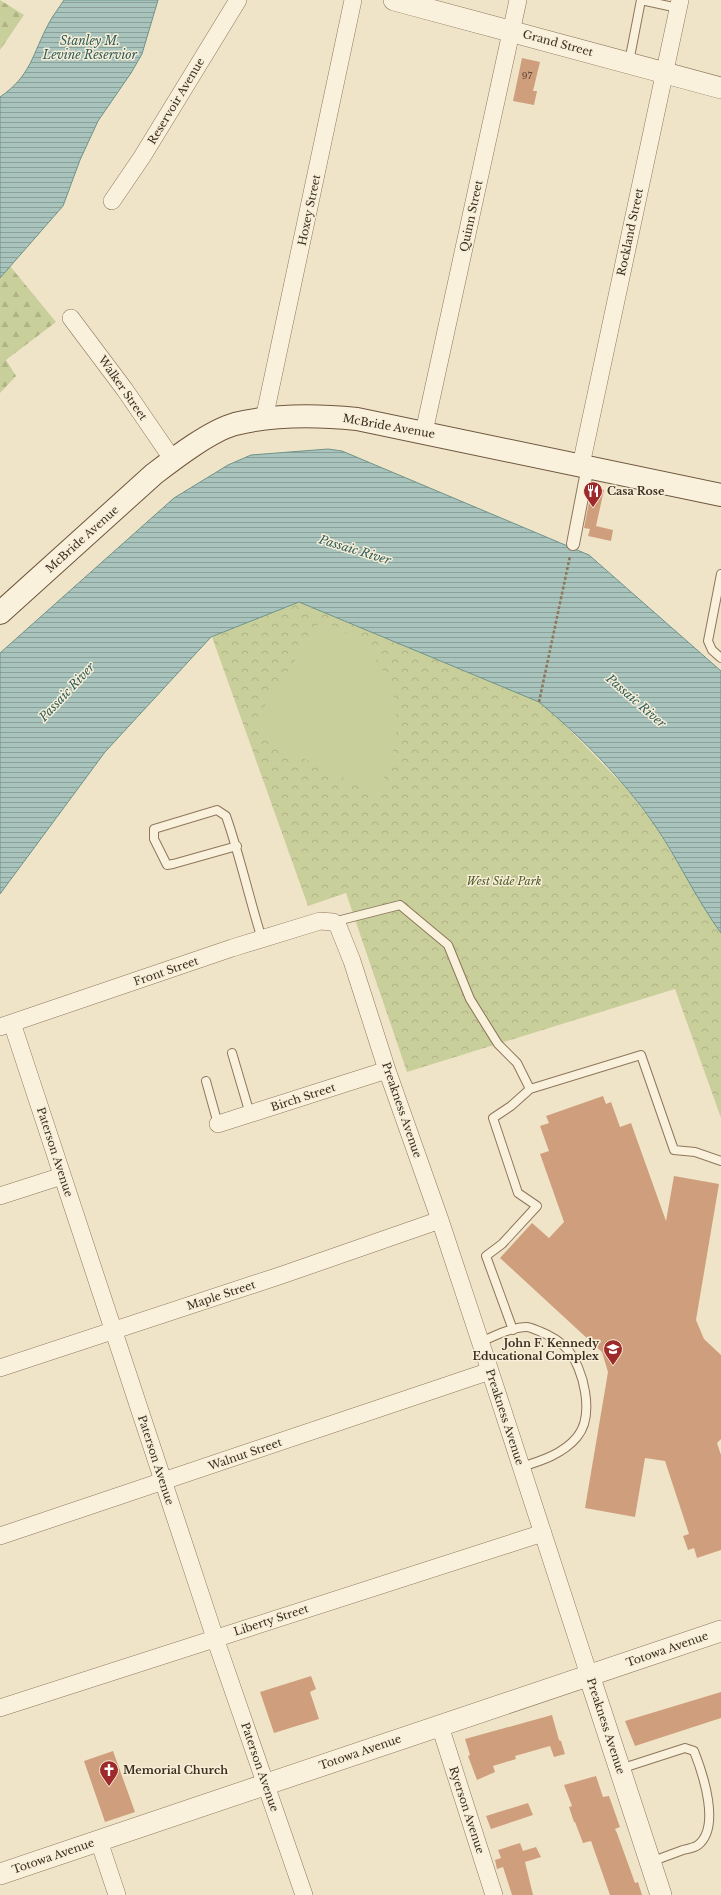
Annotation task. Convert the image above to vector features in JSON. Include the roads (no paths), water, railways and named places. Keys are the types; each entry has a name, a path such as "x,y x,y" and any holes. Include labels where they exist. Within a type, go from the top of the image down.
{"main road":[{"name":"McBride Avenue","path":"0,613 154,474 172,460 206,438 234,425 264,419 320,416 357,419 721,495"}],"street":[{"name":"Reservoir Avenue","path":"112,201 142,157 238,0"},
{"name":"Hoxey Street","path":"264,419 353,0"},
{"name":"Grand Street","path":"394,0 721,88"},
{"name":"Quinn Street","path":"424,432 518,0"},
{"name":"Rockland Street","path":"585,466 679,4"},
{"name":"Walker Street","path":"71,318 125,390 172,460"},
{"path":"573,544 585,466"},
{"name":"Front Street","path":"6,1025 262,939 320,921 333,922"},
{"name":"Preakness Avenue","path":"333,922 342,932 440,1220 661,1895"},
{"name":"Paterson Avenue","path":"6,1025 62,1176 163,1481 304,1895"},
{"name":"Birch Street","path":"218,1124 388,1070"},
{"path":"0,1196 62,1176"},
{"name":"Maple Street","path":"0,1368 440,1220"},
{"name":"Walnut Street","path":"0,1536 490,1371"},
{"name":"Liberty Street","path":"0,1708 543,1533"},
{"name":"Totowa Avenue","path":"0,1874 721,1631"},
{"name":"Ryerson Avenue","path":"440,1726 494,1895"},
{"path":"99,1841 117,1895"}],"lane":[{"path":"629,62 641,0 679,4"},
{"path":"721,574 708,641 712,650 721,658"},
{"path":"237,846 167,865 154,839 154,829 217,810 226,816 237,846 262,939"},
{"path":"333,922 400,905 448,945 470,999 498,1044 517,1063 530,1089"},
{"path":"232,1053 250,1114"},
{"path":"513,1330 486,1256 507,1238 537,1206 518,1193 493,1118 511,1106 530,1089 641,1055 674,1150 695,1152 721,1161"},
{"path":"206,1081 218,1124"},
{"path":"481,1342 513,1330 528,1327 551,1336 567,1349 582,1379 586,1396 586,1419 578,1436 565,1449 521,1467"},
{"path":"620,1769 685,1748 694,1751 707,1790 711,1813 707,1833 698,1845 650,1862"}],"water":[{"name":"Stanley M. Levine Reservior","path":"64,0 158,0 142,54 131,73 98,121 80,160 63,206 0,278 0,97 19,81 25,72 43,34"},
{"name":"Passaic River","path":"328,449 342,451 589,555 721,671 721,933 703,907 663,837 642,807 615,774 570,729 539,702 299,602 211,637 105,752 0,894 0,653 174,498 228,465 251,455"}],"place":[{"name":"Casa Rose","path":"593,508"},
{"name":"John F. Kennedy Educational Complex","path":"613,1366"},
{"name":"Memorial Church","path":"109,1787"}],"park label":[{"name":"West Side Park","path":"504,881"}]}
